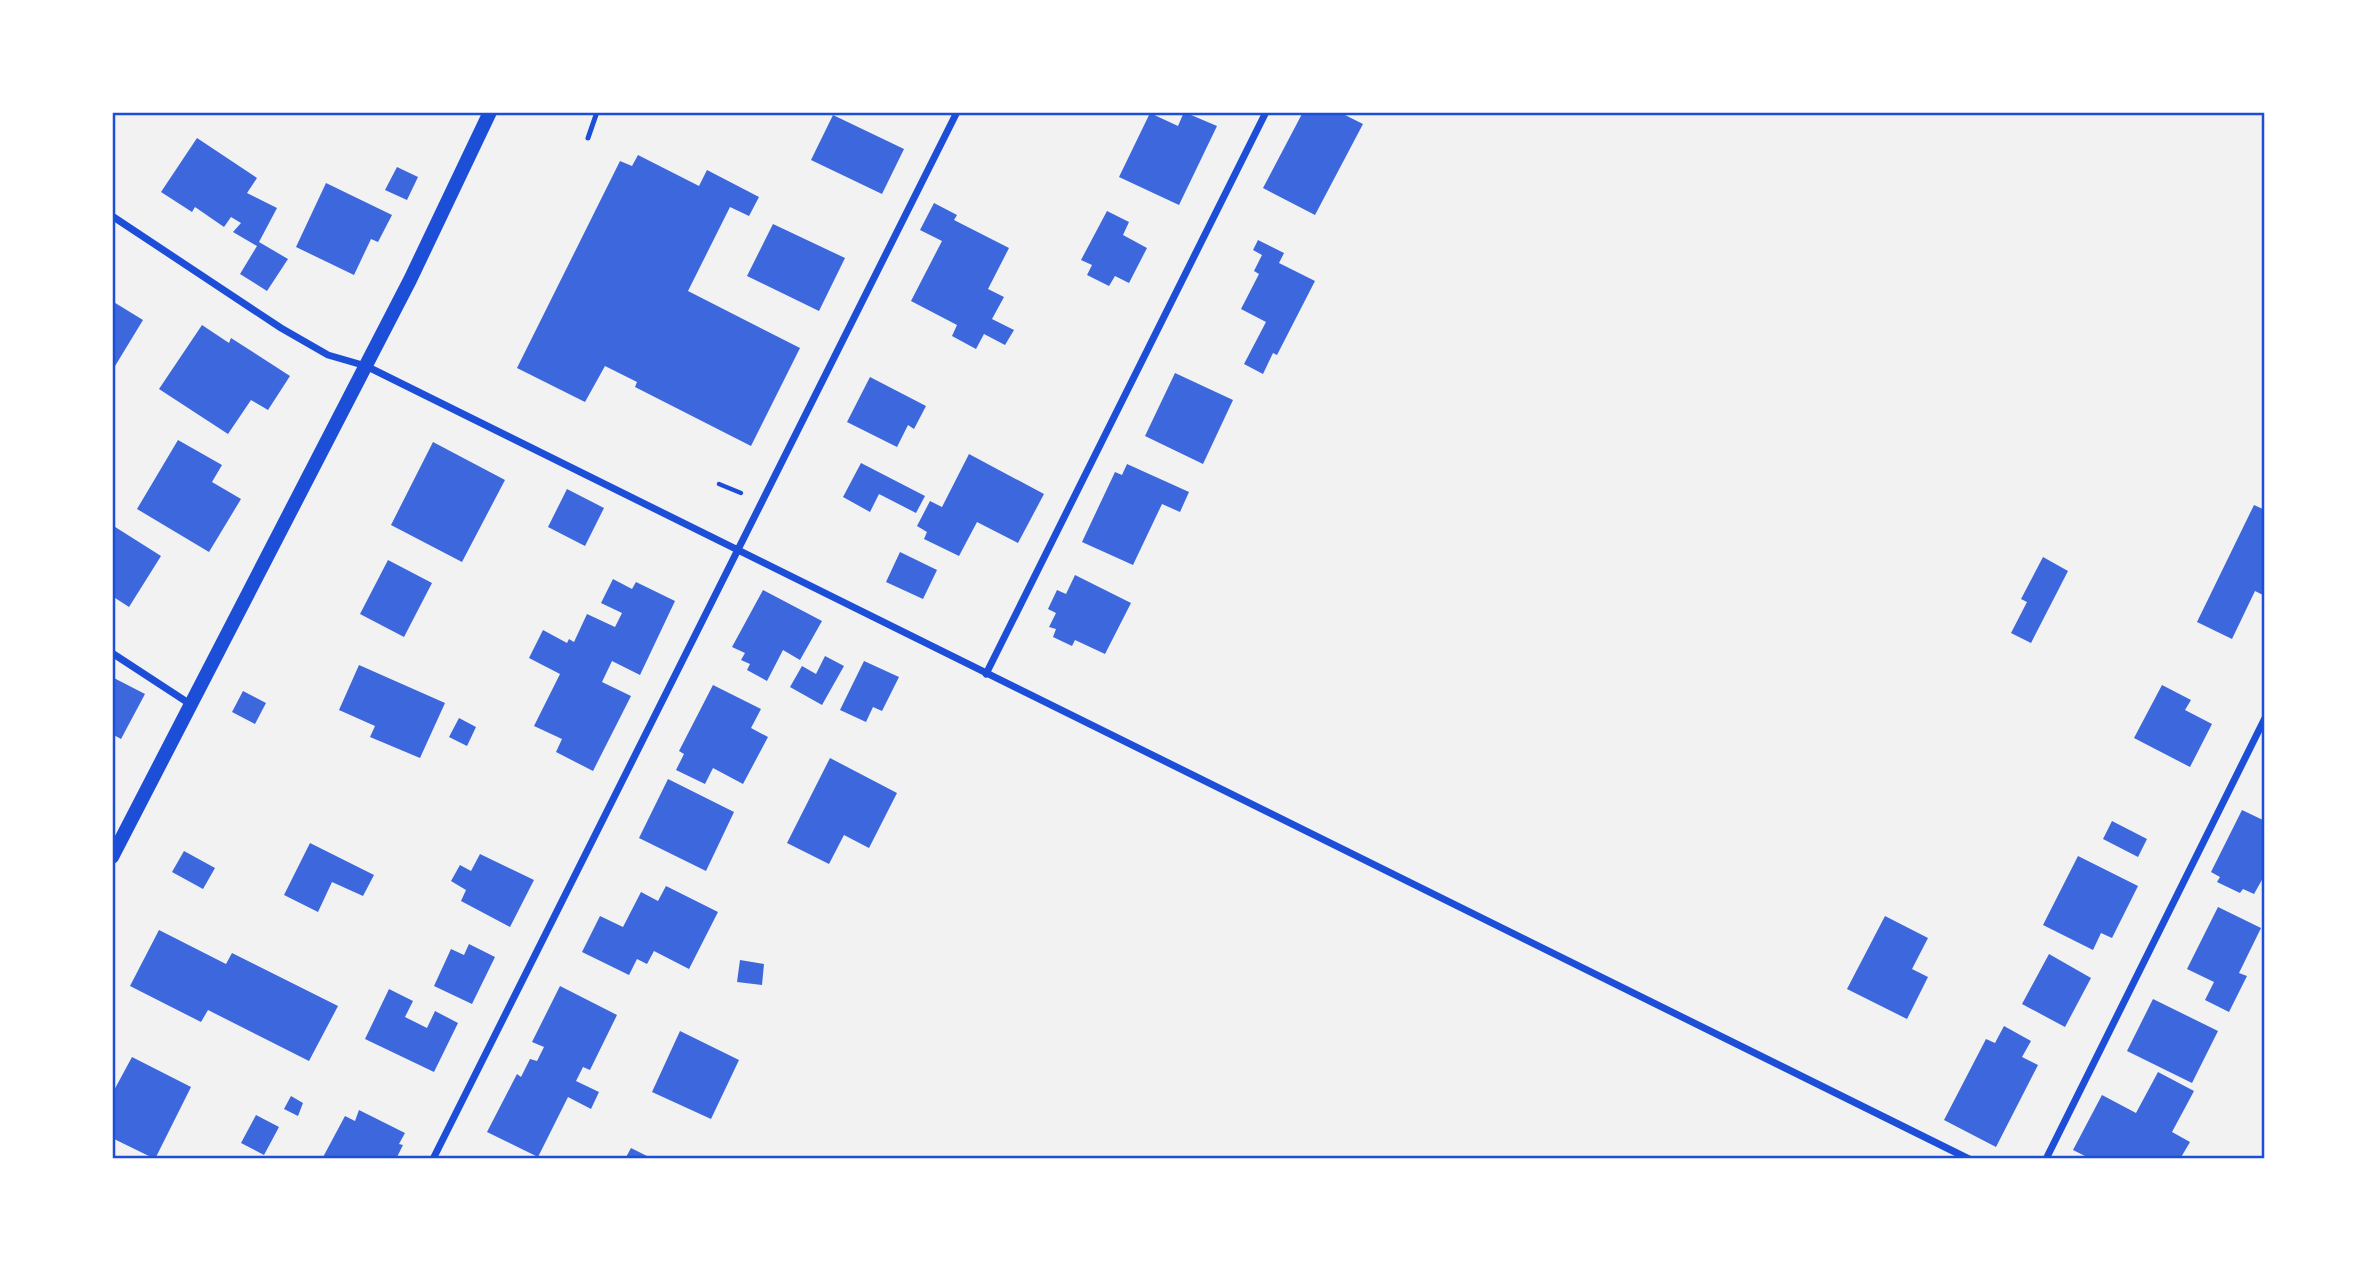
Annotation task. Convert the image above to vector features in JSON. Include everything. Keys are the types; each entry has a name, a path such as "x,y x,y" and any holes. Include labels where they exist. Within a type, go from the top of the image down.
{"main road":[{"path":"112,857 410,280 490,112"}],"street":[{"path":"433,1159 957,112"},
{"path":"986,674 1266,112"},
{"path":"112,216 281,328 328,355 366,366 1969,1159"},
{"path":"112,653 191,704"},
{"path":"2046,1159 2265,718"}],"lane":[{"path":"588,138 597,112"}],"building":[{"path":"1184,112 1217,126 1179,205 1119,177 1150,113 1178,126"},
{"path":"1303,112 1339,112 1363,124 1315,215 1263,188"},
{"path":"833,115 904,149 882,194 811,160"},
{"path":"197,138 257,178 247,193 277,208 259,242 288,259 267,291 240,274 257,246 233,232 241,223 231,217 224,227 195,207 192,212 161,192"},
{"path":"638,155 699,186 707,170 759,197 749,216 730,207 688,291 800,348 751,446 635,387 637,382 605,366 585,402 517,368 620,161 632,166"},
{"path":"397,167 418,177 407,200 385,190"},
{"path":"326,183 392,215 378,242 371,239 354,275 296,247"},
{"path":"934,203 957,215 954,220 1009,248 988,289 1004,297 992,319 1014,330 1005,345 984,334 976,349 952,336 957,325 911,301 942,241 920,230"},
{"path":"1107,211 1129,222 1123,235 1147,248 1129,283 1115,276 1109,286 1087,275 1092,265 1081,260"},
{"path":"773,224 845,258 819,311 747,276"},
{"path":"1258,240 1284,253 1279,263 1315,281 1277,355 1273,353 1263,374 1244,364 1266,322 1241,309 1259,274 1254,271 1262,255 1253,250"},
{"path":"112,301 143,320 112,371"},
{"path":"202,325 229,343 231,338 290,376 268,410 251,400 228,434 159,389"},
{"path":"1175,373 1233,400 1203,464 1145,436"},
{"path":"870,377 926,406 914,429 908,425 897,447 847,422"},
{"path":"178,440 222,465 212,482 241,499 209,552 137,509"},
{"path":"433,442 505,480 462,562 391,525"},
{"path":"969,454 1044,494 1018,543 977,522 959,556 924,539 927,532 917,526 930,501 942,507"},
{"path":"861,463 925,496 916,513 879,494 870,512 843,497"},
{"path":"1127,464 1189,492 1180,512 1162,504 1133,565 1082,542 1115,472 1122,475"},
{"path":"567,489 604,508 585,546 548,527"},
{"path":"2254,505 2265,510 2265,596 2255,591 2232,639 2197,622"},
{"path":"112,525 161,556 129,607 112,596"},
{"path":"900,552 937,570 923,599 886,582"},
{"path":"2043,557 2068,571 2031,643 2011,633 2027,602 2021,599"},
{"path":"388,560 432,583 404,637 360,614"},
{"path":"1075,575 1131,603 1105,654 1075,640 1072,646 1053,637 1056,629 1049,627 1056,613 1048,609 1057,590 1066,594"},
{"path":"613,579 632,589 636,582 675,601 640,675 612,661 602,682 631,696 593,771 556,752 562,739 534,726 560,674 529,658 543,630 567,643 569,639 574,642 587,614 615,627 622,613 601,603"},
{"path":"763,590 822,621 800,660 783,650 767,681 747,670 750,664 741,660 745,653 732,647"},
{"path":"825,656 844,666 822,705 790,687 802,666 816,674"},
{"path":"864,661 899,677 882,711 873,707 866,722 840,710"},
{"path":"359,665 445,703 420,758 370,737 375,726 339,710"},
{"path":"112,677 145,694 121,739 112,734"},
{"path":"713,685 761,709 751,728 768,737 743,784 713,768 705,784 676,770 684,754 679,751"},
{"path":"2162,685 2191,700 2185,710 2212,724 2190,767 2134,738"},
{"path":"243,691 266,703 255,724 232,712"},
{"path":"459,718 476,727 467,746 449,737"},
{"path":"830,758 897,793 869,848 844,835 829,864 787,843"},
{"path":"668,779 734,812 706,871 639,838"},
{"path":"2242,810 2265,821 2265,879 2263,878 2254,894 2243,889 2240,893 2217,882 2220,877 2211,872"},
{"path":"2112,821 2147,839 2138,857 2103,839"},
{"path":"310,843 374,875 363,896 332,882 318,912 284,895"},
{"path":"184,851 215,868 203,889 172,872"},
{"path":"480,854 534,880 510,927 461,901 466,890 451,881 460,865 471,871"},
{"path":"2078,856 2138,886 2112,938 2101,933 2093,950 2043,925"},
{"path":"666,886 718,912 689,969 654,951 647,964 637,959 629,975 582,952 600,916 623,927 641,892 658,901"},
{"path":"2218,907 2261,928 2239,973 2247,976 2229,1012 2205,1000 2214,982 2187,969"},
{"path":"1885,916 1928,938 1912,969 1928,977 1907,1019 1847,989"},
{"path":"159,930 226,964 232,953 338,1006 309,1061 208,1010 201,1022 130,986"},
{"path":"469,944 495,957 472,1004 434,986 451,949 464,955"},
{"path":"2049,954 2091,978 2065,1027 2022,1004"},
{"path":"740,960 764,964 762,985 737,982"},
{"path":"560,986 617,1015 590,1070 583,1067 576,1081 599,1092 591,1109 568,1097 538,1157 487,1132 517,1074 521,1077 530,1059 537,1061 544,1047 532,1042"},
{"path":"389,989 413,1001 405,1017 427,1028 435,1011 458,1023 434,1072 365,1039"},
{"path":"2153,999 2218,1031 2192,1083 2127,1051"},
{"path":"2004,1026 2031,1041 2022,1057 2038,1065 1996,1147 1944,1120 1986,1039 1995,1043"},
{"path":"680,1031 739,1060 711,1119 652,1092"},
{"path":"132,1057 191,1087 155,1159 112,1138 112,1094"},
{"path":"2158,1072 2194,1091 2172,1132 2190,1142 2180,1159 2091,1159 2073,1150 2102,1095 2136,1113"},
{"path":"291,1096 303,1103 298,1116 284,1109"},
{"path":"359,1110 405,1133 396,1159 322,1159 345,1116 355,1121"},
{"path":"256,1115 279,1127 264,1155 241,1143"},
{"path":"631,1148 653,1159 625,1159"}]}
